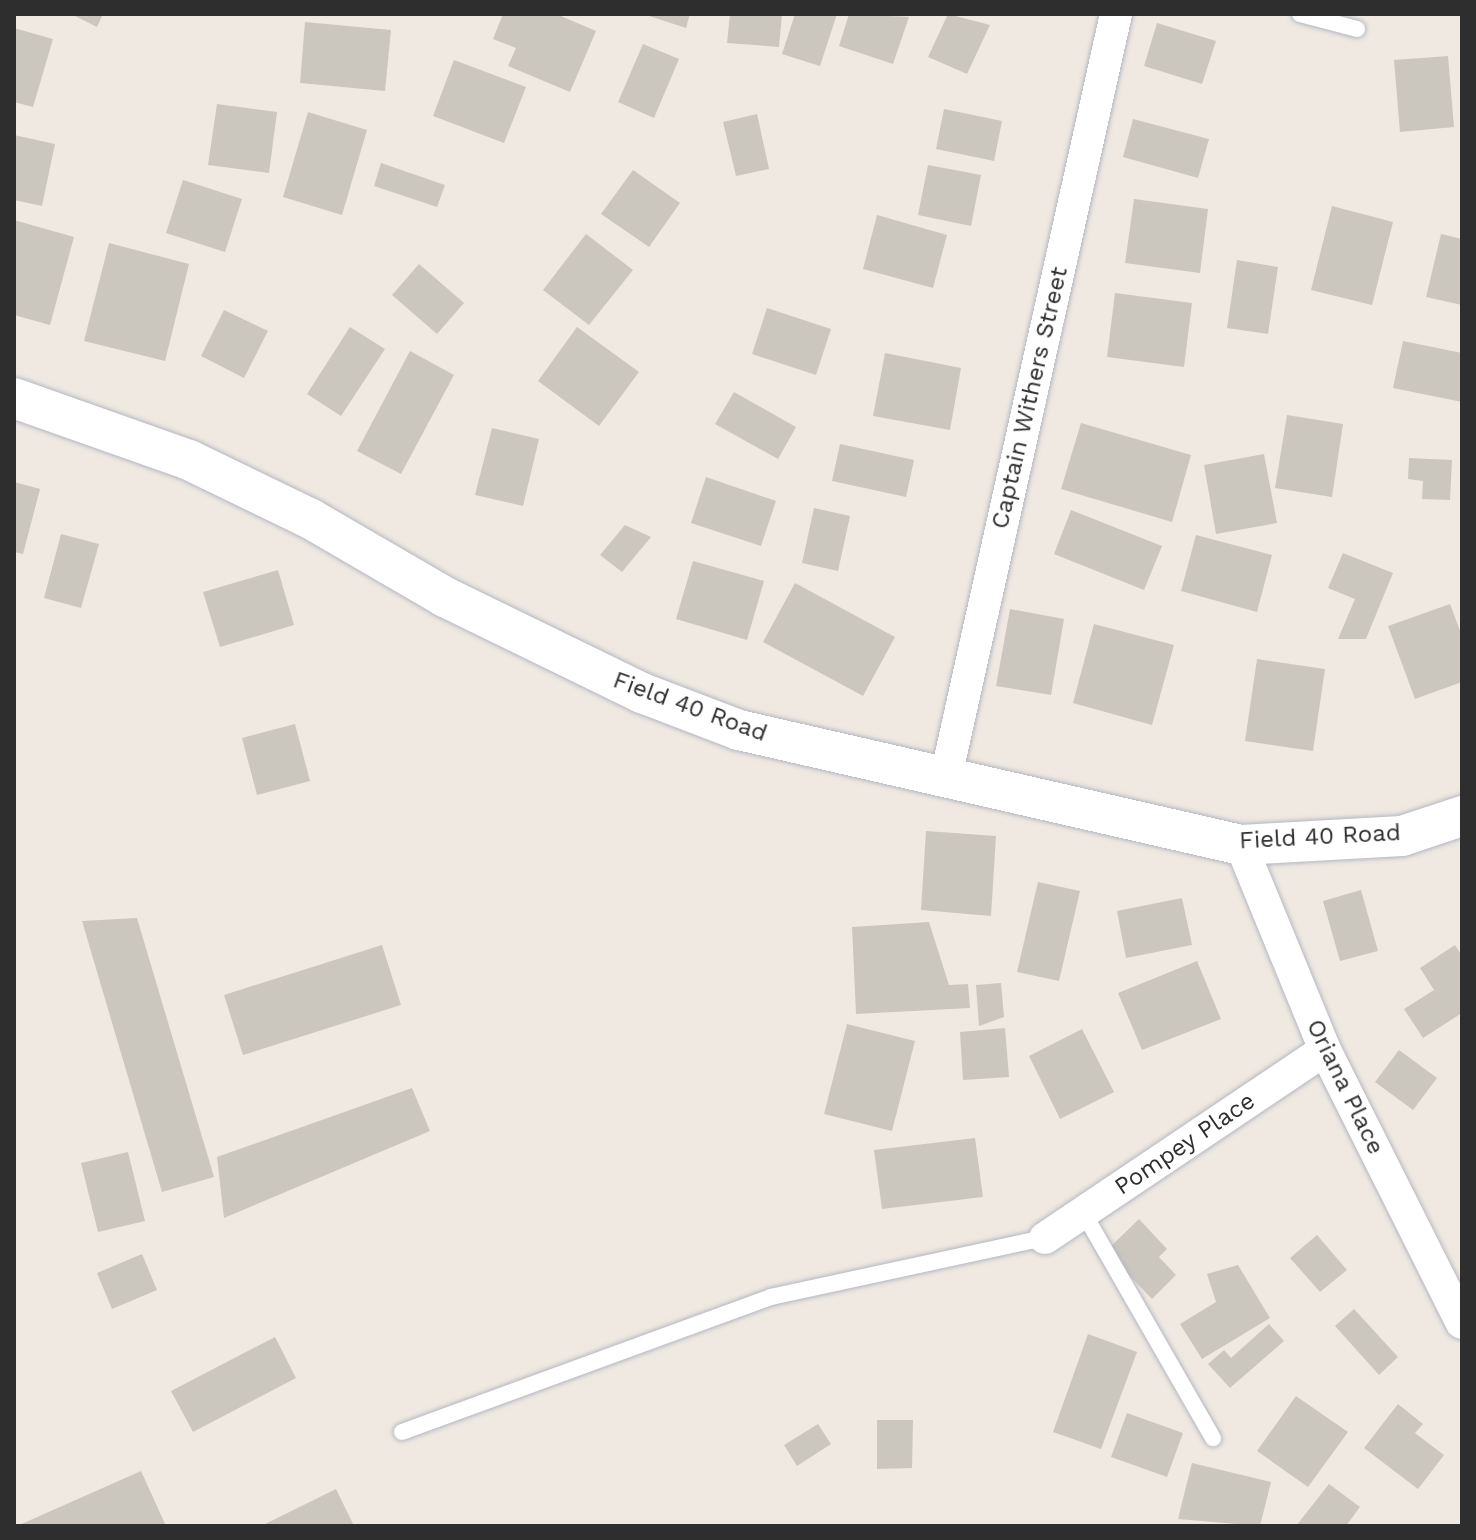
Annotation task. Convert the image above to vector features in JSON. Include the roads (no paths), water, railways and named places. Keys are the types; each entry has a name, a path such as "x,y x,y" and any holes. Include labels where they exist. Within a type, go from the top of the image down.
{"street":[{"name":"Captain Withers Street","path":"945,781 1116,14"},
{"name":"Field 40 Road","path":"14,398 189,460 642,693 739,730 945,781 1241,845 1402,836 1462,816"},
{"name":"Oriana Place","path":"1241,845 1325,1050 1462,1323"},
{"name":"Pompey Place","path":"1045,1238 1325,1050"}],"lane":[{"path":"1300,14 1357,29"},
{"path":"1083,1212 1213,1438"},
{"path":"402,1432 771,1297 1045,1238"}]}
